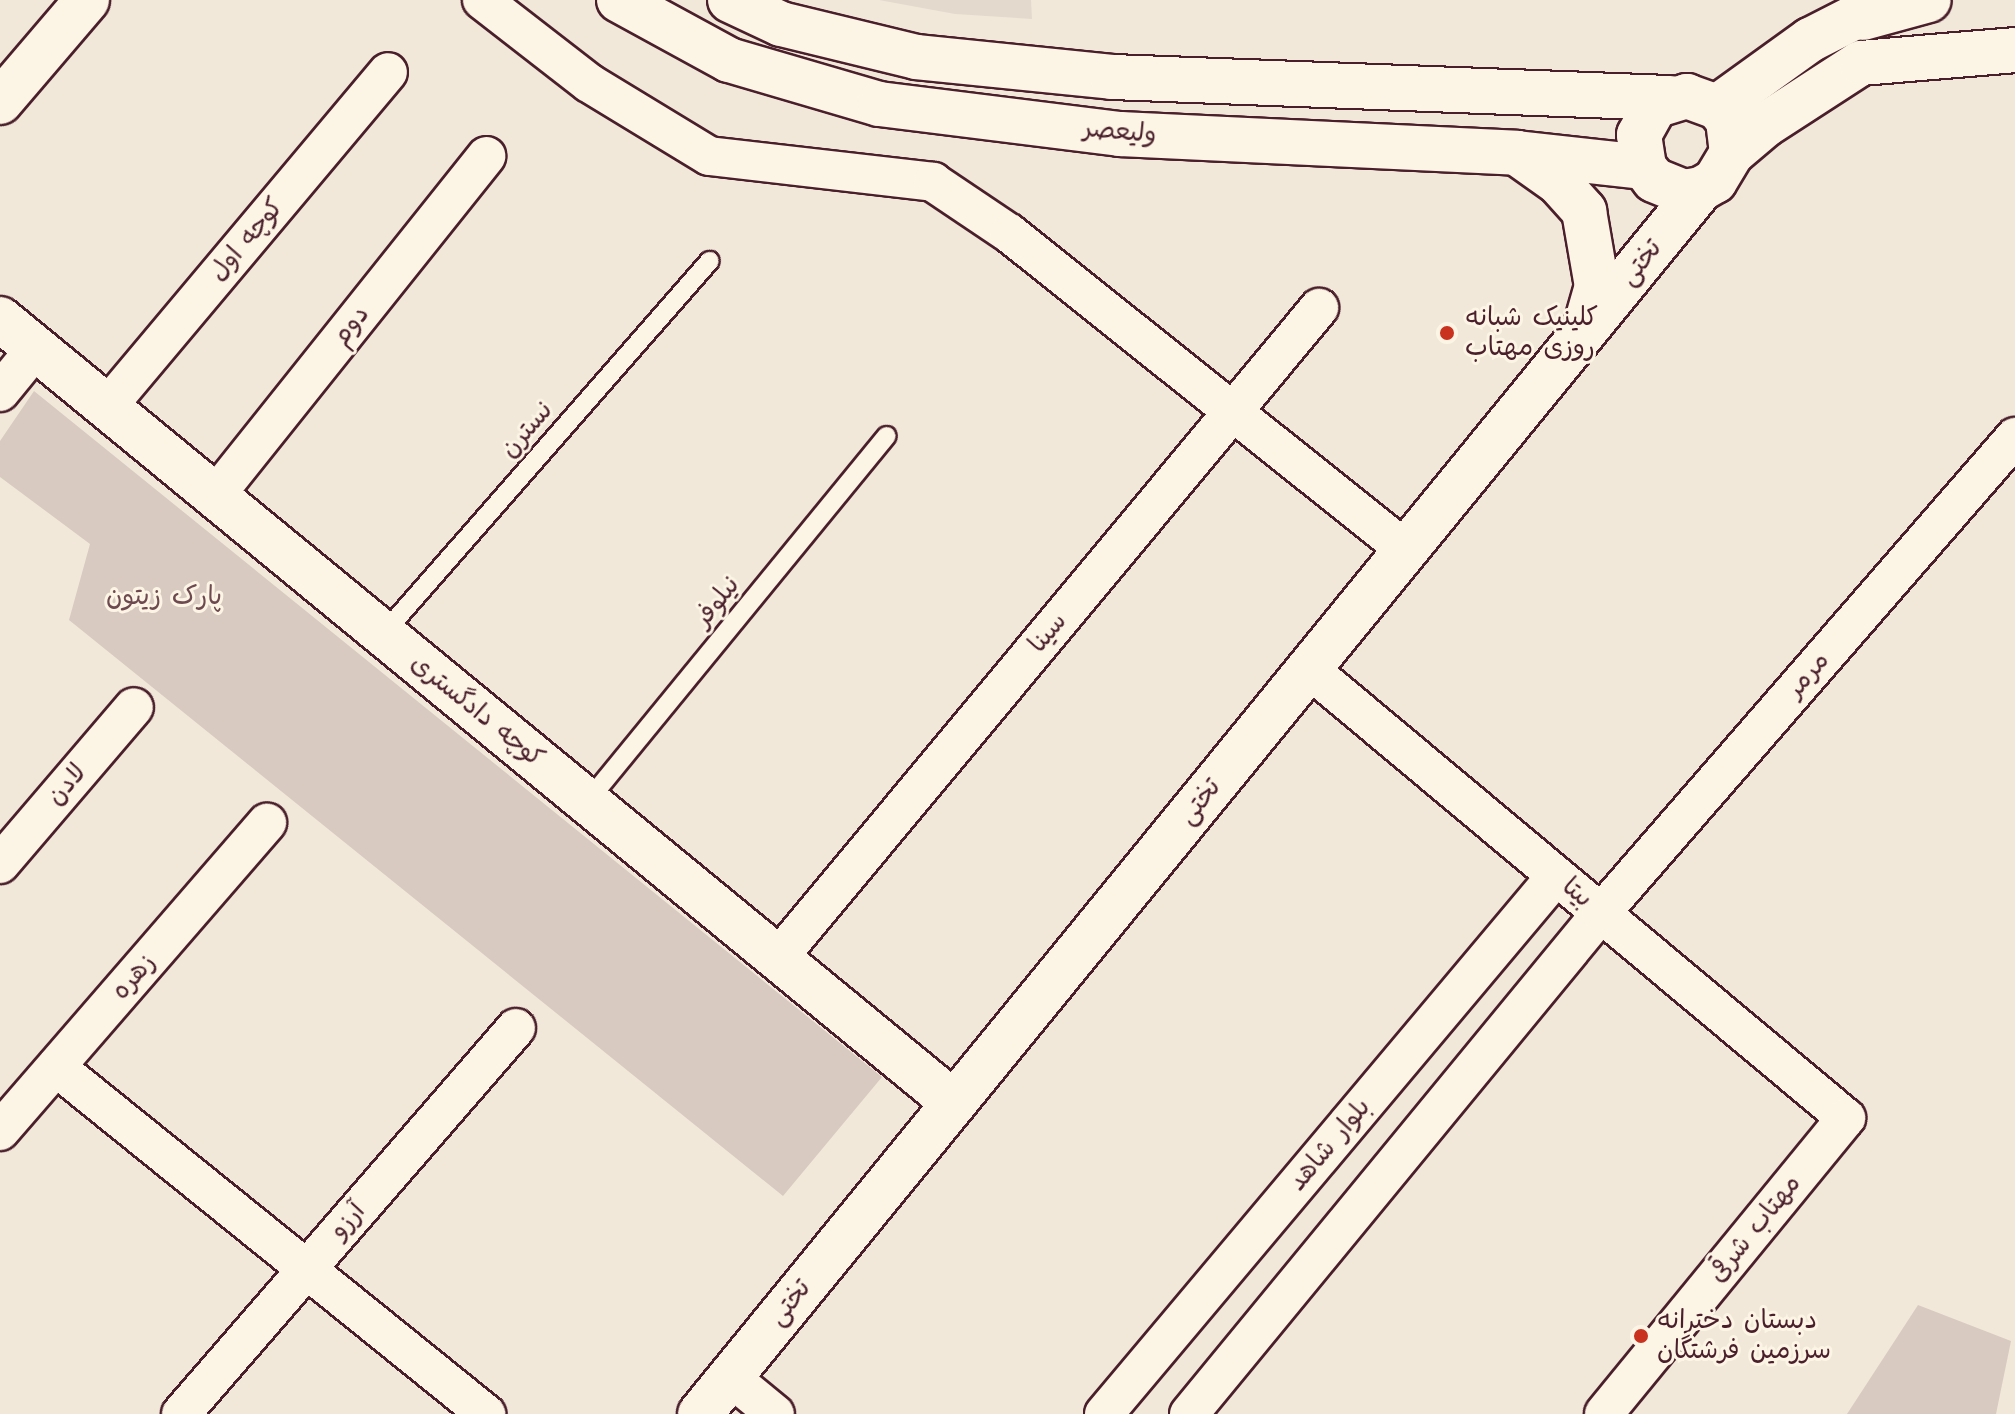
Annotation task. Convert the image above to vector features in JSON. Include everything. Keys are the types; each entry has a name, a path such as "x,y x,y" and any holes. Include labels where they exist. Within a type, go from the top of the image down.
{"main road":[{"path":"0,102 87,0"},
{"name":"ولیعصر","path":"619,0 729,60 879,104 1120,134 1517,153 1644,167"},
{"name":"ولیعصر","path":"730,0 781,24 916,57 1112,77 1670,98"},
{"path":"1717,107 1774,63 1889,0"},
{"path":"1846,23 1929,0"},
{"path":"1732,153 1793,103 1861,63 1928,40 2015,28"},
{"path":"1861,63 1933,53 2015,50"},
{"path":"1687,96 1717,107 1728,120 1732,153 1726,169 1701,189 1668,189 1644,167 1639,135 1655,106 1670,98 1687,96"},
{"path":"1517,153 1559,183 1584,211 1597,286 1583,333"},
{"name":"تختى","path":"700,1414 1701,189"},
{"name":"کوچه دادگستری","path":"0,319 954,1103"}],"street":[{"path":"482,0 589,83 709,156 933,182 1009,233 1406,550"},
{"name":"کوچه اول","path":"107,407 388,72"},
{"name":"دوم","path":"215,496 486,156"},
{"name":"سینا","path":"778,958 1319,308"},
{"path":"0,392 36,348"},
{"name":"مرمر","path":"1601,913 2015,437"},
{"name":"بیتا","path":"1309,669 1846,1118"},
{"name":"لادن","path":"0,864 134,707"},
{"name":"زهره","path":"0,1131 267,823"},
{"name":"بلوار شاهد","path":"1104,1414 1556,876"},
{"path":"1189,1414 1601,913"},
{"name":"آرزو","path":"181,1414 516,1028"},
{"path":"56,1067 486,1414"},
{"name":"مهتاب شرقی","path":"1604,1414 1846,1118"},
{"path":"730,1377 775,1414"}],"lane":[{"name":"نسترن","path":"383,634 710,261"},
{"name":"نیلوفر","path":"587,802 887,436"}],"shaded area":[{"path":"879,0 1031,0 1032,19 955,14"}],"green space":[{"name":"پارک زیتون","path":"34,391 882,1077 783,1196 69,620 90,544 0,477 0,441"},
{"path":"1918,1305 2011,1341 1996,1414 1847,1414"}],"place":[{"name":"کلینیک شبانه روزی مهتاب","path":"1447,333"},
{"name":"دبستان دخترانه سرزمین فرشتگان","path":"1641,1336"}]}
